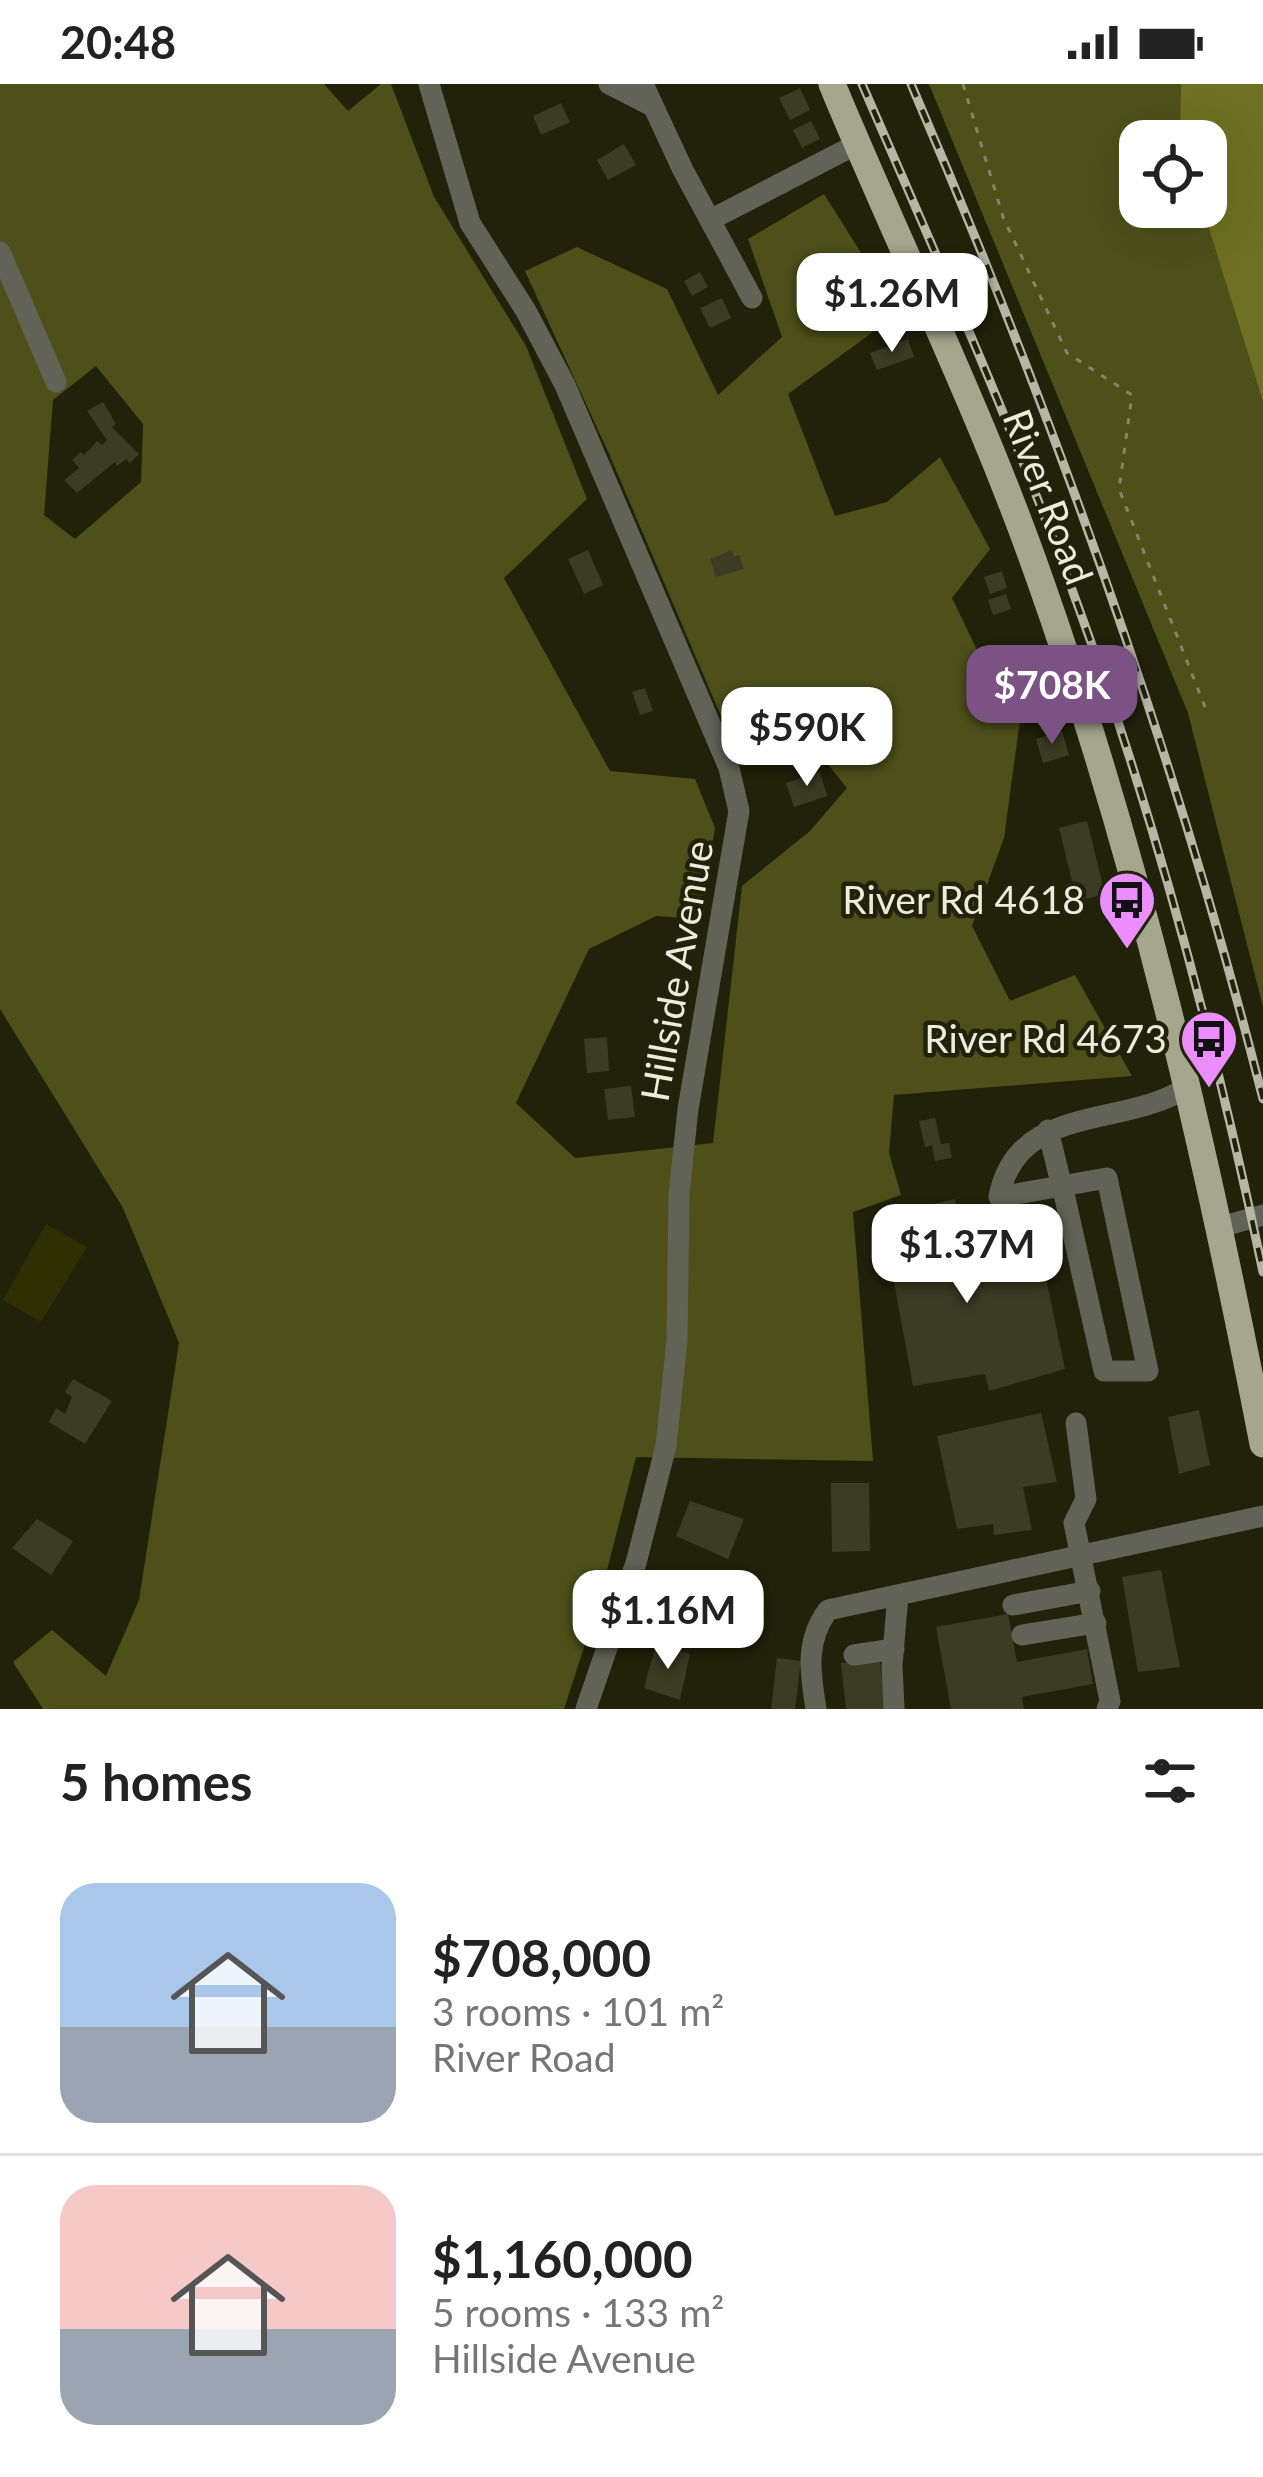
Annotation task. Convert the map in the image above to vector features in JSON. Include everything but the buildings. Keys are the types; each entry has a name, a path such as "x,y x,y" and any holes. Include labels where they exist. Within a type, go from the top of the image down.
{"main road":[{"name":"River Road","path":"832,84 1037,572 1126,846 1220,1226 1263,1444"}],"street":[{"name":"Hillside Avenue","path":"429,84 470,223 526,311 565,385 729,768 739,811 688,1109 679,1194 677,1340 666,1446 636,1563 586,1709"},
{"path":"609,84 647,94 752,298"},
{"path":"712,219 857,144"},
{"path":"0,253 56,382"},
{"path":"1048,1130 1062,1185 1104,1371 1148,1371 1107,1178 1062,1185 1000,1197 1011,1164 1026,1144 1048,1130 1166,1102 1187,1087"},
{"path":"1220,1226 1263,1215"},
{"path":"1076,1423 1086,1499 1074,1523 1110,1701 1107,1709"},
{"path":"816,1709 810,1648 816,1626 828,1610 1263,1516"},
{"path":"1013,1605 1090,1591"},
{"path":"895,1709 898,1594"},
{"path":"1022,1635 1096,1623"},
{"path":"854,1655 894,1649"}],"path":[{"path":"963,84 1003,217 1067,353 1132,395 1120,489 1207,712"}],"shaded area":[{"path":"0,84 324,84 348,111 381,84 391,84 434,197 526,346 587,499 504,578 610,771 695,779 715,828 699,919 656,916 589,949 516,1103 575,1158 713,1143 742,886 810,831 847,788 817,751 736,751 525,271 577,247 667,289 718,395 782,337 748,239 824,194 899,313 788,394 835,516 887,502 940,457 990,549 952,598 991,679 1023,698 1004,838 972,926 1010,1001 1075,975 1132,1076 894,1095 889,1153 901,1195 853,1212 873,1461 636,1457 599,1601 564,1709 43,1709 13,1662 52,1630 106,1676 139,1600 179,1343 123,1208 0,1009","holes":["96,366 143,424 141,482 75,539 44,515 53,400"]},
{"path":"929,84 1181,84 1181,120 1119,120 1119,228 1209,228 1263,402 1263,1007 1188,713"},
{"path":"1181,84 1263,84 1263,402 1209,228 1227,228 1227,120 1180,120"},
{"path":"46,1224 87,1247 41,1322 3,1300"}],"railway":[{"path":"862,84 1001,409 1107,688 1182,936 1263,1272"},
{"path":"911,84 1014,333 1107,584 1191,840 1263,1099"}],"place":[{"name":"River Rd 4618","path":"1127,951"},
{"name":"River Rd 4673","path":"1209,1090"}]}
